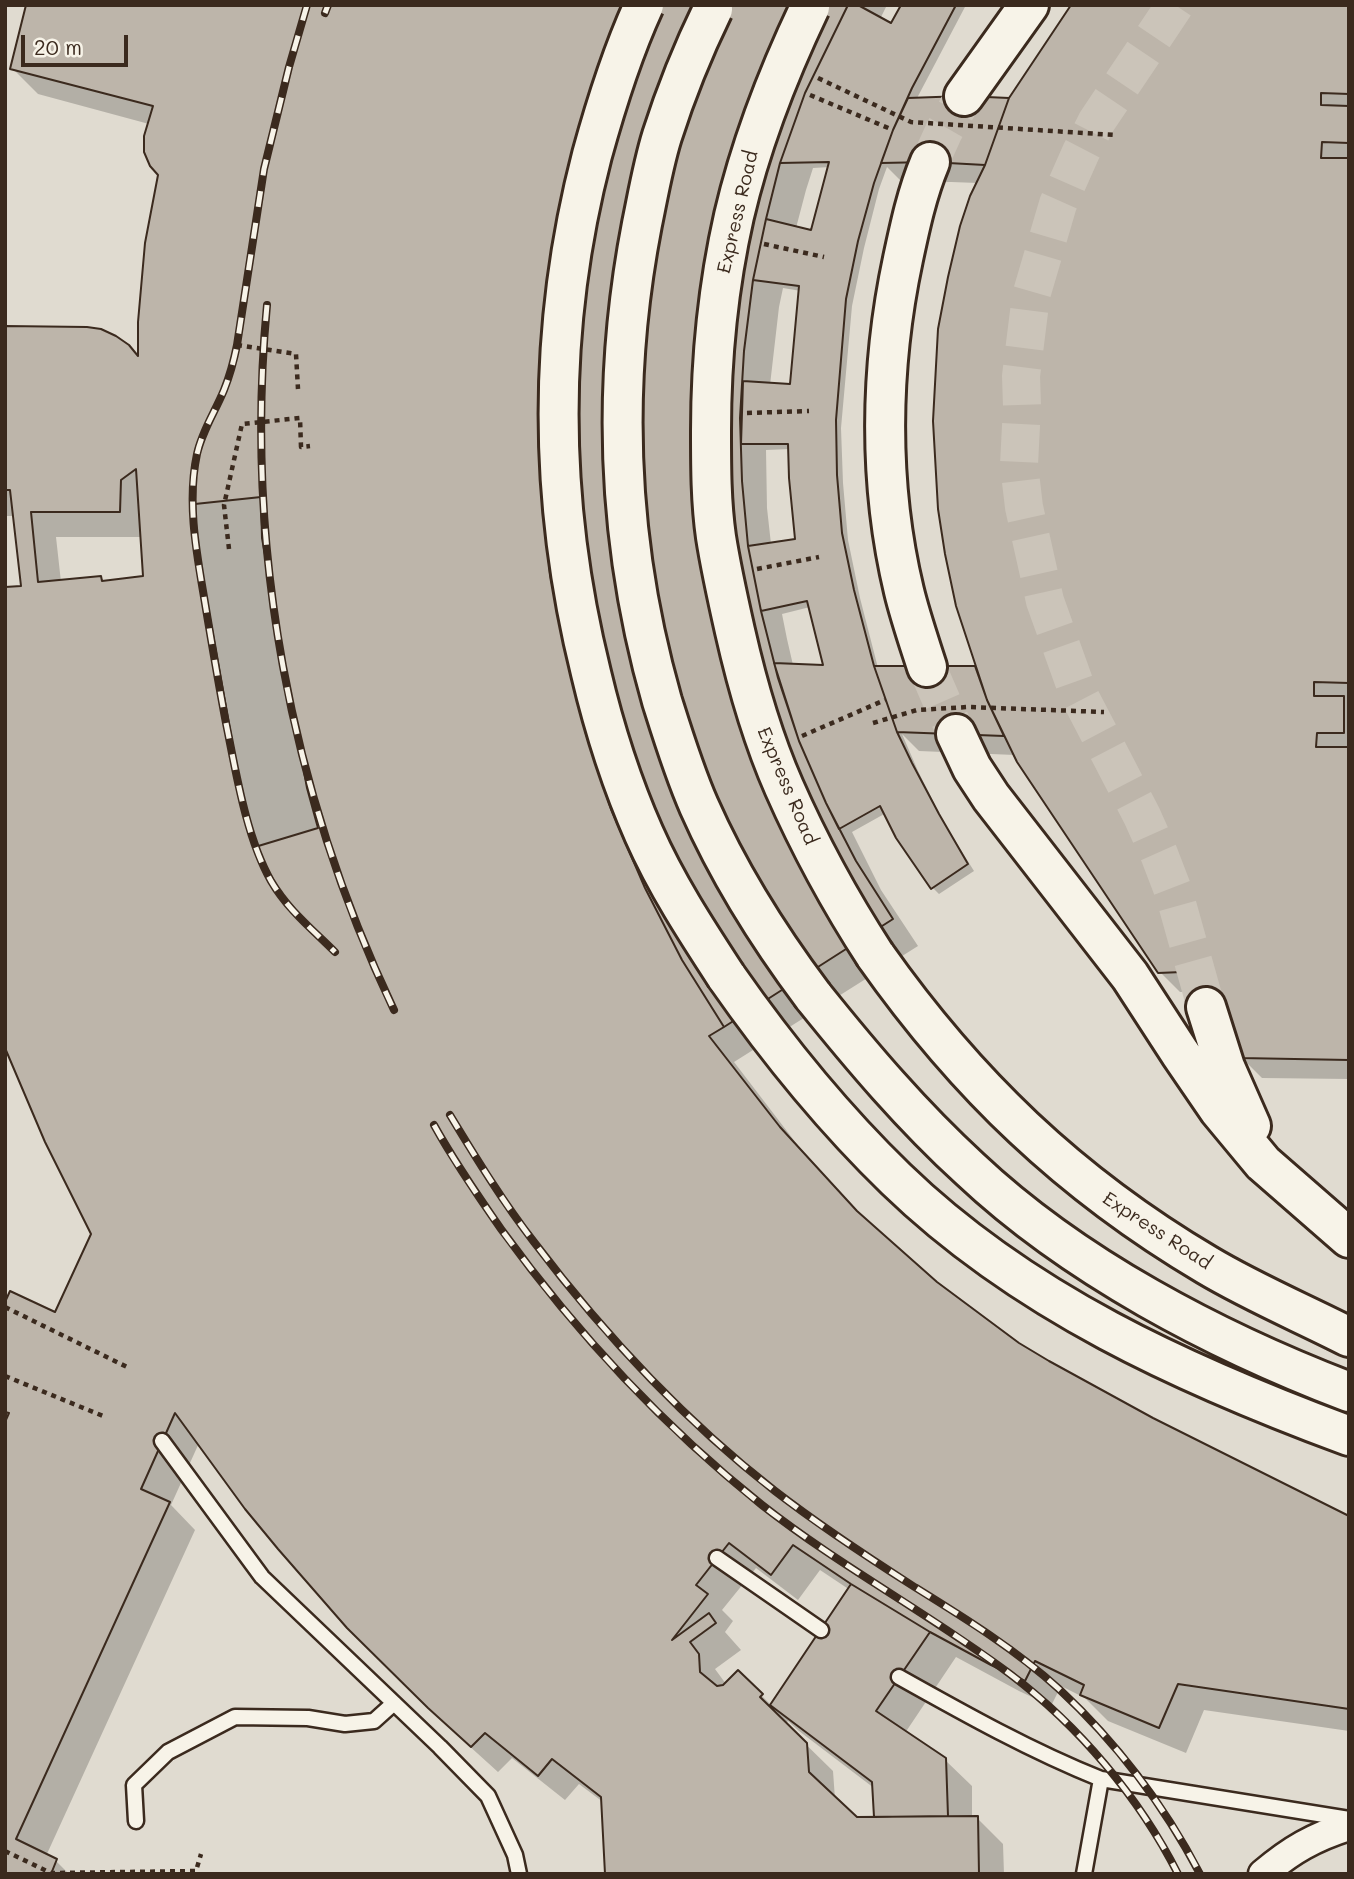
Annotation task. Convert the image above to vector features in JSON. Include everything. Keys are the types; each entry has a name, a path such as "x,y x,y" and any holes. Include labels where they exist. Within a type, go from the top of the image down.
{"street":[{"path":"644,5 614,80 586,178 567,280 559,376 559,471 566,549 580,629 614,757 644,835 681,905 726,976 791,1065 846,1129 925,1206 984,1253 1080,1317 1179,1367 1349,1436"},
{"path":"715,5 683,76 662,136 635,263 624,362 622,459 636,587 652,661 675,742 697,803 741,890 813,996 852,1046 971,1171 1056,1240 1124,1282 1199,1325 1278,1363 1349,1392"},
{"path":"964,96 1029,5"},
{"name":"Express Road","path":"810,6 767,106 741,187 727,250 713,346 713,505 722,571 742,662 773,759 825,872 875,954 935,1035 979,1085 1074,1174 1127,1213 1208,1266 1349,1337"},
{"path":"927,667 910,614 897,554 885,426 888,361 896,295 916,202 930,162"},
{"path":"956,734 972,768 991,797 1130,976 1219,1110 1263,1163 1349,1238"},
{"path":"1206,1007 1225,1067 1251,1126 1312,1205"},
{"path":"1263,1874 1298,1847 1349,1826"}],"lane":[{"path":"162,1441 262,1577 488,1796 515,1855 519,1874"},
{"path":"717,1558 821,1630"},
{"path":"899,1676 1060,1763 1101,1779 1349,1819"},
{"path":"136,1821 134,1785 168,1752 235,1717 308,1718 345,1724 374,1721 394,1703"},
{"path":"1084,1874 1101,1779"}],"path":[{"path":"813,75 911,122 1115,135"},
{"path":"237,345 296,354 298,390"},
{"path":"229,549 224,505 242,424 300,418 301,447 310,446"},
{"path":"873,723 917,710 968,707 1104,712"},
{"path":"5,1307 127,1367"},
{"path":"5,1376 103,1416"},
{"path":"5,1851 51,1873 196,1871 201,1854"}],"shaded area":[{"path":"5,5 1349,5 1349,1874 5,1874"}],"building":[{"path":"26,5 625,5 540,417 542,492 550,574 586,734 611,809 645,888 682,960 724,1027 709,1036 780,1127 857,1211 937,1282 1019,1343 1153,1418 1349,1516 1349,1709 1178,1684 1159,1728 1080,1695 1084,1685 1035,1661 1025,1681 991,1665 930,1632 793,1545 771,1575 729,1543 696,1585 708,1594 672,1640 709,1613 716,1623 690,1642 699,1654 700,1672 717,1686 723,1685 738,1670 763,1694 760,1697 807,1743 809,1772 857,1817 978,1816 979,1874 605,1874 601,1797 552,1759 538,1776 485,1733 471,1747 347,1628 245,1509 175,1413 141,1489 170,1502 16,1839 57,1859 51,1874 5,1874 5,1422 9,1413 5,1412 5,1302 10,1291 55,1312 91,1234 45,1142 5,1048 5,587 21,586 10,490 5,490 5,326 101,329 129,345 138,356 138,322 145,243 158,175 150,166 144,152 144,136 153,106 10,69","holes":["136,469 143,576 102,581 101,576 38,582 31,512 120,512 121,480"]},
{"path":"625,5 848,5 805,93 780,163 766,219 753,280 744,351 740,418 742,481 748,546 761,611 778,678 799,741 826,803 856,861 893,919 724,1027 682,960 645,888 611,809 586,734 566,654 550,574 542,492 540,417"},
{"path":"848,5 858,5 891,23 901,5 956,5 912,88 874,183 846,299 836,420 842,533 874,666 897,732 968,864 931,889 896,838 880,806 839,829 799,741 774,663 823,665 807,601 761,611 748,546 795,539 788,444 741,444 743,381 790,384 799,286 753,280 766,219 811,230 829,162 780,163 805,93"},
{"path":"1071,5 1349,5 1349,94 1321,93 1321,105 1349,106 1349,143 1322,142 1321,158 1349,158 1349,683 1314,682 1314,696 1344,696 1344,733 1317,733 1316,747 1349,747 1349,1060 1240,1058 1182,972 1158,973 1017,762 987,700 956,606 938,509 933,421 938,329 960,226 1009,98"},
{"path":"908,98 1009,98 985,165 881,163"},
{"path":"261,497 262,538 307,788 318,828 255,847 244,808 197,546 195,504"},
{"path":"874,666 975,666 1004,736 897,732"},
{"path":"851,1584 930,1632 876,1711 946,1758 948,1816 874,1817 872,1782 770,1705"}],"tunnel":[{"path":"1175,5 1097,121 1058,204 1031,296 1021,376 1019,465 1024,507 1045,601 1078,693 1159,854 1174,893 1206,1007"},
{"path":"930,162 964,96"},
{"path":"927,667 956,734"}],"railway":[{"path":"307,5 264,169 235,356 197,454 193,508 198,561 223,707 243,804 255,845 271,881 285,901 335,952"},
{"path":"325,13 328,5"},
{"path":"267,305 262,396 263,486 270,576 283,666 302,754 327,841 358,927 394,1010"},
{"path":"450,1115 501,1196 534,1242 560,1276 646,1374 709,1435 775,1491 860,1552 988,1634 1025,1660 1059,1689 1100,1731 1155,1799 1200,1874"},
{"path":"434,1125 475,1191 529,1267 590,1340 655,1410 725,1475 792,1528 980,1652 1060,1716 1126,1791 1178,1874"}]}
